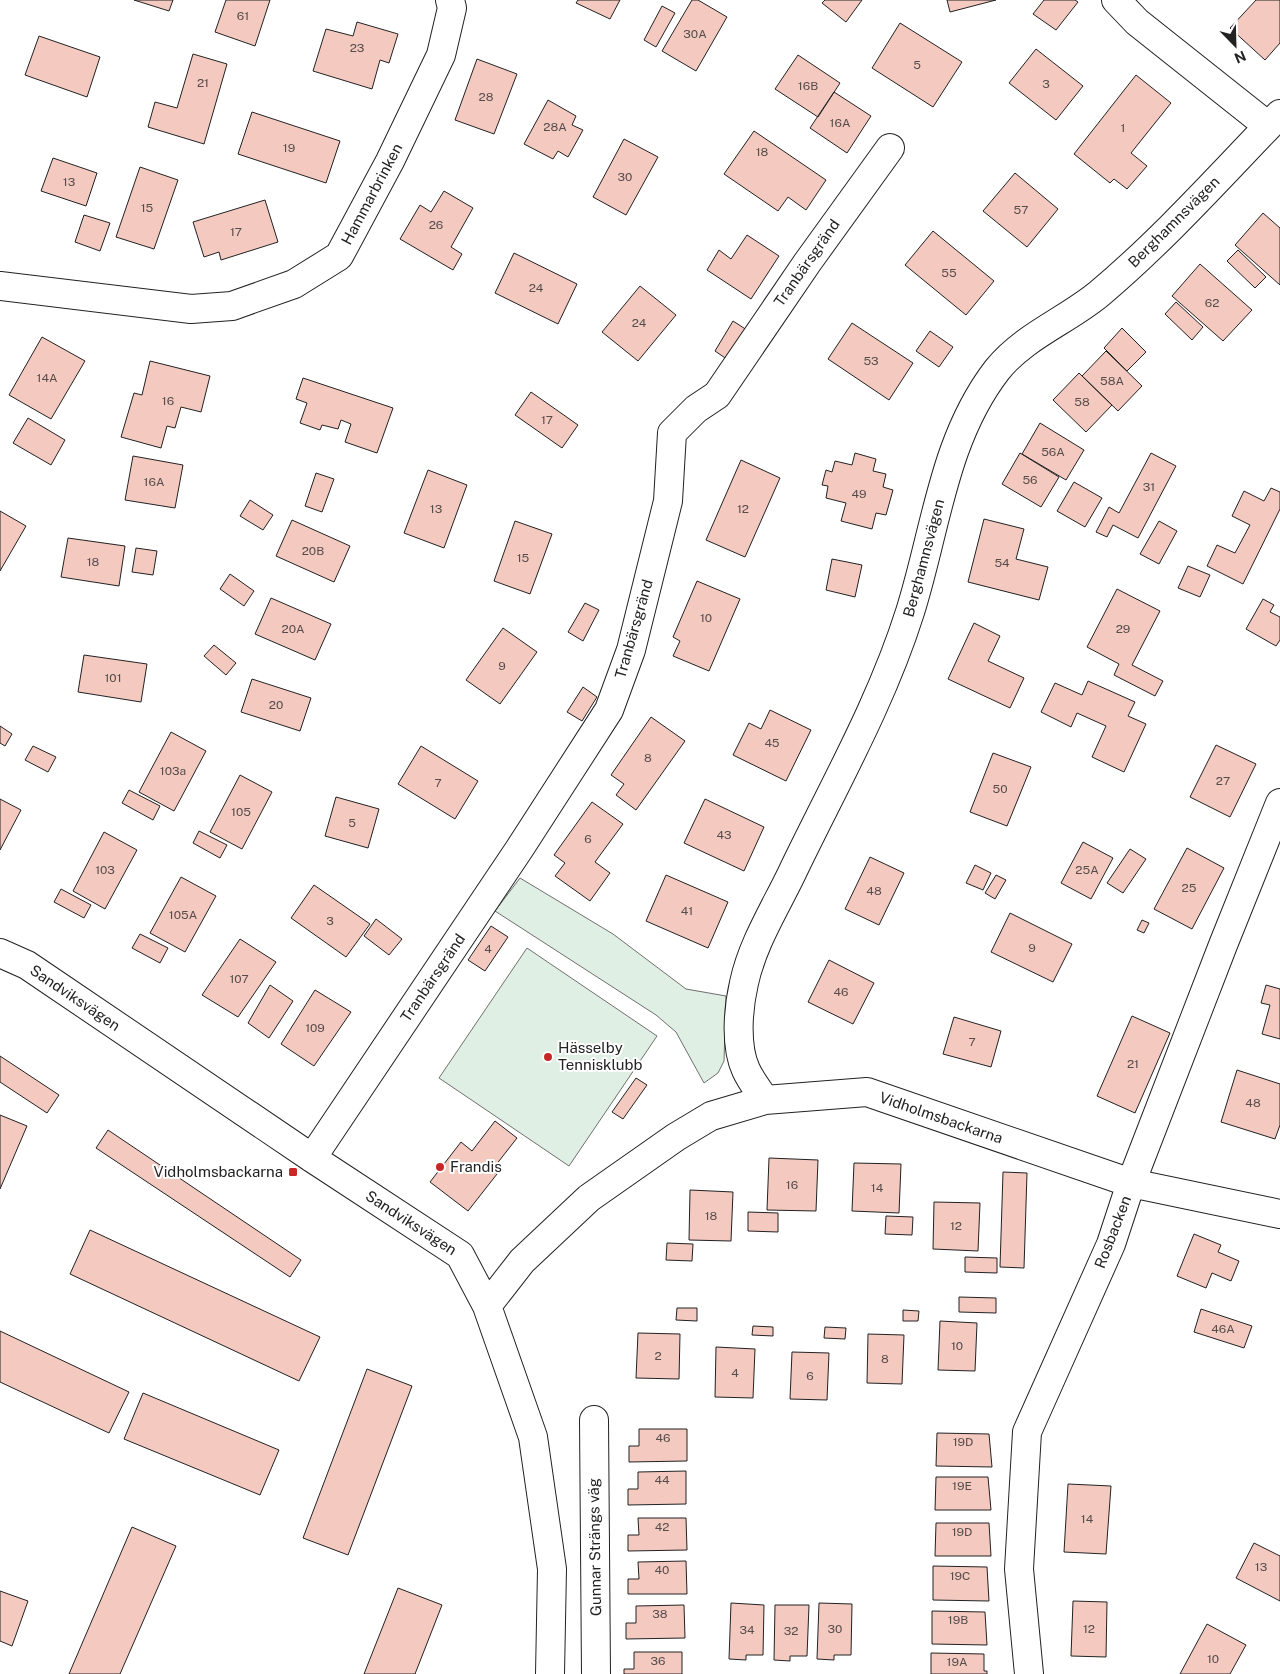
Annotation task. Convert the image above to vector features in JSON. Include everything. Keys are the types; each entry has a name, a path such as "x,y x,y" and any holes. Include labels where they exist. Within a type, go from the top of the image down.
{"street":[{"name":"Hammarbrinken","path":"0,286 192,309 232,306 294,284 339,256 390,161 441,55 452,8 450,0"},
{"path":"1116,0 1137,22 1274,120"},
{"name":"Berghamnsvägen","path":"765,1100 745,1069 739,1038 744,983 757,943 869,715 894,656 910,613 955,445 967,416 998,368 1035,337 1097,296 1152,249 1274,120"},
{"name":"Tranbärsgränd","path":"312,1158 520,848 609,710 631,650 668,501 672,433 696,409 717,395 807,263 890,148"},
{"name":"Rosbacken","path":"1029,1674 1019,1569 1027,1432 1111,1244 1131,1184 1280,803"},
{"name":"Sandviksvägen","path":"0,953 27,965 312,1158 460,1255 487,1306 533,1437 552,1569 550,1674"},
{"name":"Vidholmsbackarna","path":"487,1306 522,1261 588,1198 676,1136 711,1116 765,1100 867,1092 1131,1184 1280,1214"},
{"name":"Gunnar Strängs väg","path":"594,1420 596,1674"}],"green space":[{"path":"520,878 613,934 686,989 726,996 724,1061 718,1073 704,1083 676,1032 656,1015 495,911"},
{"name":"Hässelby Tennisklubb","path":"527,948 657,1036 569,1166 439,1078"}],"building":[{"path":"134,0 173,0 169,11"},
{"path":"226,0 270,0 255,46 215,32"},
{"path":"578,0 620,0 610,19 576,3"},
{"path":"692,0 698,0 727,17 696,71 662,51"},
{"path":"825,0 862,0 846,22 822,3"},
{"path":"947,0 996,0 950,12"},
{"path":"1044,0 1075,0 1078,2 1056,30 1033,14"},
{"path":"1256,0 1280,0 1280,43 1265,60 1230,28"},
{"path":"662,6 675,13 656,47 644,40"},
{"path":"357,22 398,34 389,63 380,60 372,89 313,71 326,29 353,36"},
{"path":"900,23 962,62 933,107 872,68"},
{"path":"39,36 100,57 87,97 25,75"},
{"path":"1036,49 1083,86 1056,120 1009,83"},
{"path":"193,54 227,64 204,144 148,127 155,102 177,108"},
{"path":"798,55 840,83 818,117 775,89"},
{"path":"477,59 517,74 494,134 455,120"},
{"path":"1136,75 1171,103 1131,153 1147,166 1127,189 1114,179 1110,183 1074,154"},
{"path":"834,92 871,116 847,153 810,128"},
{"path":"548,100 576,116 572,125 583,130 568,157 558,151 553,159 524,144"},
{"path":"252,112 340,141 326,183 238,154"},
{"path":"754,131 826,180 806,210 788,197 778,211 724,174"},
{"path":"624,139 658,157 626,215 593,197"},
{"path":"53,158 97,173 86,206 41,191"},
{"path":"140,167 178,180 154,249 116,237"},
{"path":"1015,173 1058,209 1027,247 983,211"},
{"path":"444,191 473,208 451,247 462,254 453,270 400,239 420,205 431,212"},
{"path":"265,200 278,242 221,260 219,252 204,257 193,222"},
{"path":"1263,213 1280,228 1280,285 1235,245"},
{"path":"84,215 110,223 100,251 75,242"},
{"path":"933,231 994,281 966,315 905,265"},
{"path":"747,235 779,256 751,299 707,270 719,250 731,259"},
{"path":"1238,250 1266,277 1255,288 1227,261"},
{"path":"514,253 577,284 558,324 495,293"},
{"path":"1200,264 1252,310 1223,341 1172,296"},
{"path":"640,286 676,315 638,361 602,332"},
{"path":"1176,302 1203,327 1192,340 1165,314"},
{"path":"733,321 750,332 731,362 715,351"},
{"path":"852,323 913,363 889,400 828,359"},
{"path":"1122,328 1146,352 1127,371 1104,348"},
{"path":"930,331 953,347 939,367 916,351"},
{"path":"42,337 85,361 51,419 9,395"},
{"path":"1106,351 1142,386 1118,411 1082,376"},
{"path":"150,361 210,376 201,412 181,407 175,428 167,426 161,448 121,437 134,393 142,395"},
{"path":"1079,373 1112,405 1086,432 1053,400"},
{"path":"303,378 393,408 377,453 345,442 351,424 341,420 338,429 322,425 320,430 300,423 307,403 296,399"},
{"path":"531,392 578,425 562,448 515,415"},
{"path":"28,418 65,440 51,465 13,443"},
{"path":"1040,423 1084,450 1066,480 1022,454"},
{"path":"855,453 876,459 873,471 886,474 883,487 893,490 886,515 876,513 872,529 841,521 846,503 826,498 828,486 822,485 826,470 832,472 835,461 852,465"},
{"path":"1020,453 1059,477 1041,507 1002,484"},
{"path":"1151,453 1176,466 1138,538 1113,525 1107,537 1096,532 1109,507 1119,513"},
{"path":"133,456 183,465 175,508 125,500"},
{"path":"741,460 780,478 745,557 706,540"},
{"path":"428,470 467,485 444,548 404,533"},
{"path":"316,473 334,479 322,512 305,506"},
{"path":"1074,482 1102,498 1085,527 1057,511"},
{"path":"1271,488 1280,492 1280,509 1243,584 1207,566 1217,545 1235,553 1250,525 1232,516 1244,491 1264,501"},
{"path":"250,500 273,515 263,530 240,516"},
{"path":"0,511 26,526 0,571"},
{"path":"984,519 1024,529 1016,559 1048,567 1039,600 968,582"},
{"path":"292,520 350,546 334,582 276,556"},
{"path":"515,521 552,534 530,594 494,581"},
{"path":"1159,521 1177,531 1159,564 1140,554"},
{"path":"68,538 125,546 119,586 61,577"},
{"path":"136,548 157,551 153,575 132,572"},
{"path":"832,559 862,565 855,597 826,590"},
{"path":"1188,566 1210,575 1200,597 1178,588"},
{"path":"230,574 254,591 244,606 220,589"},
{"path":"697,581 740,599 709,671 673,656 680,641 673,637"},
{"path":"1117,589 1160,611 1132,665 1163,681 1155,696 1114,675 1119,664 1087,647"},
{"path":"271,598 331,624 315,660 255,634"},
{"path":"1263,599 1274,605 1270,612 1280,617 1280,640 1276,646 1246,629"},
{"path":"585,603 599,610 583,641 568,632"},
{"path":"974,623 1000,636 988,661 1024,678 1010,708 948,679"},
{"path":"503,628 537,652 500,704 466,680"},
{"path":"214,645 236,663 226,675 204,656"},
{"path":"84,655 147,664 141,702 78,692"},
{"path":"252,679 311,698 300,731 241,712"},
{"path":"1088,681 1135,702 1128,716 1146,724 1124,772 1092,757 1106,726 1077,713 1071,727 1041,712 1055,683 1082,695"},
{"path":"583,687 597,697 582,721 567,712"},
{"path":"770,710 811,730 786,781 733,755 749,723 761,729"},
{"path":"651,717 685,741 636,810 616,795 624,784 611,775"},
{"path":"0,726 12,734 5,746 0,743"},
{"path":"171,732 206,751 174,811 139,792"},
{"path":"1216,745 1256,764 1230,817 1190,797"},
{"path":"33,746 56,757 48,772 25,760"},
{"path":"421,746 478,781 455,819 398,784"},
{"path":"993,753 1031,767 1007,826 970,812"},
{"path":"240,775 272,792 242,849 210,832"},
{"path":"129,790 160,806 153,820 122,803"},
{"path":"336,797 379,809 368,848 325,836"},
{"path":"0,799 21,810 0,850"},
{"path":"705,799 764,827 744,871 684,843"},
{"path":"592,802 623,824 595,862 610,873 590,901 555,876 565,863 554,855"},
{"path":"199,831 227,845 220,858 193,843"},
{"path":"104,832 137,850 105,909 73,891"},
{"path":"1083,842 1113,858 1091,899 1061,883"},
{"path":"1187,848 1224,868 1192,929 1154,909"},
{"path":"1130,849 1146,859 1123,893 1107,883"},
{"path":"870,857 904,873 879,925 845,909"},
{"path":"975,865 991,873 983,890 966,883"},
{"path":"666,875 728,902 708,948 646,921"},
{"path":"996,875 1006,880 995,899 985,893"},
{"path":"181,877 216,896 185,952 150,933"},
{"path":"314,885 370,924 346,957 291,918"},
{"path":"61,889 91,905 84,918 54,902"},
{"path":"1010,913 1072,944 1053,982 991,952"},
{"path":"376,919 402,939 389,955 364,936"},
{"path":"1142,920 1149,923 1144,933 1137,930"},
{"path":"491,926 508,937 485,971 468,960"},
{"path":"140,934 168,948 160,963 132,948"},
{"path":"240,939 276,962 238,1017 202,995"},
{"path":"829,960 874,983 853,1024 808,1002"},
{"path":"270,985 293,1001 269,1038 248,1023"},
{"path":"1266,985 1280,989 1280,1039 1262,1034 1270,1005 1261,1003"},
{"path":"315,990 351,1012 314,1066 281,1044"},
{"path":"1132,1016 1170,1033 1135,1113 1097,1096"},
{"path":"954,1017 1001,1031 991,1067 943,1054"},
{"path":"0,1056 59,1095 47,1113 0,1082"},
{"path":"1237,1070 1280,1084 1280,1125 1275,1139 1221,1122"},
{"path":"636,1078 647,1085 623,1119 612,1112"},
{"path":"0,1115 27,1126 0,1189"},
{"path":"495,1121 517,1138 492,1170 497,1174 468,1211 430,1182 461,1142 472,1151"},
{"path":"108,1130 301,1260 290,1277 96,1148"},
{"path":"769,1158 818,1160 816,1211 767,1210"},
{"path":"854,1163 901,1164 899,1213 852,1211"},
{"path":"1003,1172 1027,1173 1024,1268 1000,1267"},
{"path":"690,1190 733,1192 731,1241 689,1240"},
{"path":"934,1202 980,1203 978,1251 933,1249"},
{"path":"748,1212 778,1213 778,1232 748,1231"},
{"path":"886,1216 913,1217 912,1235 885,1234"},
{"path":"90,1230 320,1337 299,1381 70,1274"},
{"path":"1194,1234 1221,1245 1218,1252 1239,1261 1231,1281 1212,1273 1206,1288 1177,1276"},
{"path":"667,1243 693,1244 692,1261 666,1260"},
{"path":"965,1257 997,1258 997,1273 965,1272"},
{"path":"959,1297 996,1298 996,1313 959,1312"},
{"path":"677,1308 697,1308 697,1321 676,1320"},
{"path":"1201,1309 1252,1326 1244,1348 1194,1332"},
{"path":"903,1310 919,1311 918,1321 903,1321"},
{"path":"940,1321 977,1323 975,1371 938,1370"},
{"path":"753,1326 773,1327 773,1336 752,1335"},
{"path":"825,1327 846,1328 845,1339 824,1338"},
{"path":"0,1331 129,1392 109,1433 0,1382"},
{"path":"638,1333 680,1334 679,1379 636,1378"},
{"path":"868,1334 904,1335 902,1384 867,1383"},
{"path":"716,1347 755,1349 753,1398 715,1397"},
{"path":"792,1352 829,1353 827,1400 790,1399"},
{"path":"367,1369 412,1386 348,1555 303,1538"},
{"path":"143,1393 279,1450 260,1495 124,1439"},
{"path":"639,1429 687,1429 687,1461 629,1462 629,1446 639,1446"},
{"path":"937,1433 989,1434 992,1467 936,1466"},
{"path":"686,1471 686,1504 628,1505 628,1489 638,1489 638,1472"},
{"path":"936,1477 988,1477 991,1510 935,1510"},
{"path":"1068,1484 1111,1486 1106,1554 1064,1552"},
{"path":"638,1518 686,1518 687,1550 628,1551 628,1535 639,1535"},
{"path":"936,1523 989,1523 991,1556 935,1556"},
{"path":"132,1527 176,1546 120,1674 69,1674"},
{"path":"1254,1543 1280,1556 1280,1601 1236,1578"},
{"path":"686,1561 687,1594 628,1594 628,1579 639,1579 638,1562"},
{"path":"933,1566 987,1567 989,1601 933,1600"},
{"path":"398,1588 442,1605 415,1674 364,1674"},
{"path":"0,1591 28,1601 12,1646 0,1641"},
{"path":"1073,1601 1107,1602 1106,1657 1071,1656"},
{"path":"731,1603 764,1605 763,1655 746,1655 746,1660 729,1659"},
{"path":"819,1603 852,1604 851,1655 834,1655 834,1660 817,1659"},
{"path":"684,1605 685,1638 626,1639 626,1623 636,1623 636,1606"},
{"path":"775,1605 809,1605 807,1656 790,1656 790,1661 774,1660"},
{"path":"932,1611 985,1612 987,1645 932,1644"},
{"path":"1207,1624 1246,1645 1230,1674 1180,1674"},
{"path":"634,1652 682,1652 682,1674 624,1674 624,1669 634,1669"},
{"path":"931,1653 984,1654 984,1671 987,1671 987,1674 931,1674"}],"place":[{"name":"Hässelby Tennisklubb","path":"548,1057"},
{"name":"Frandis","path":"440,1167"},
{"name":"Vidholmsbackarna","path":"293,1172"}]}
